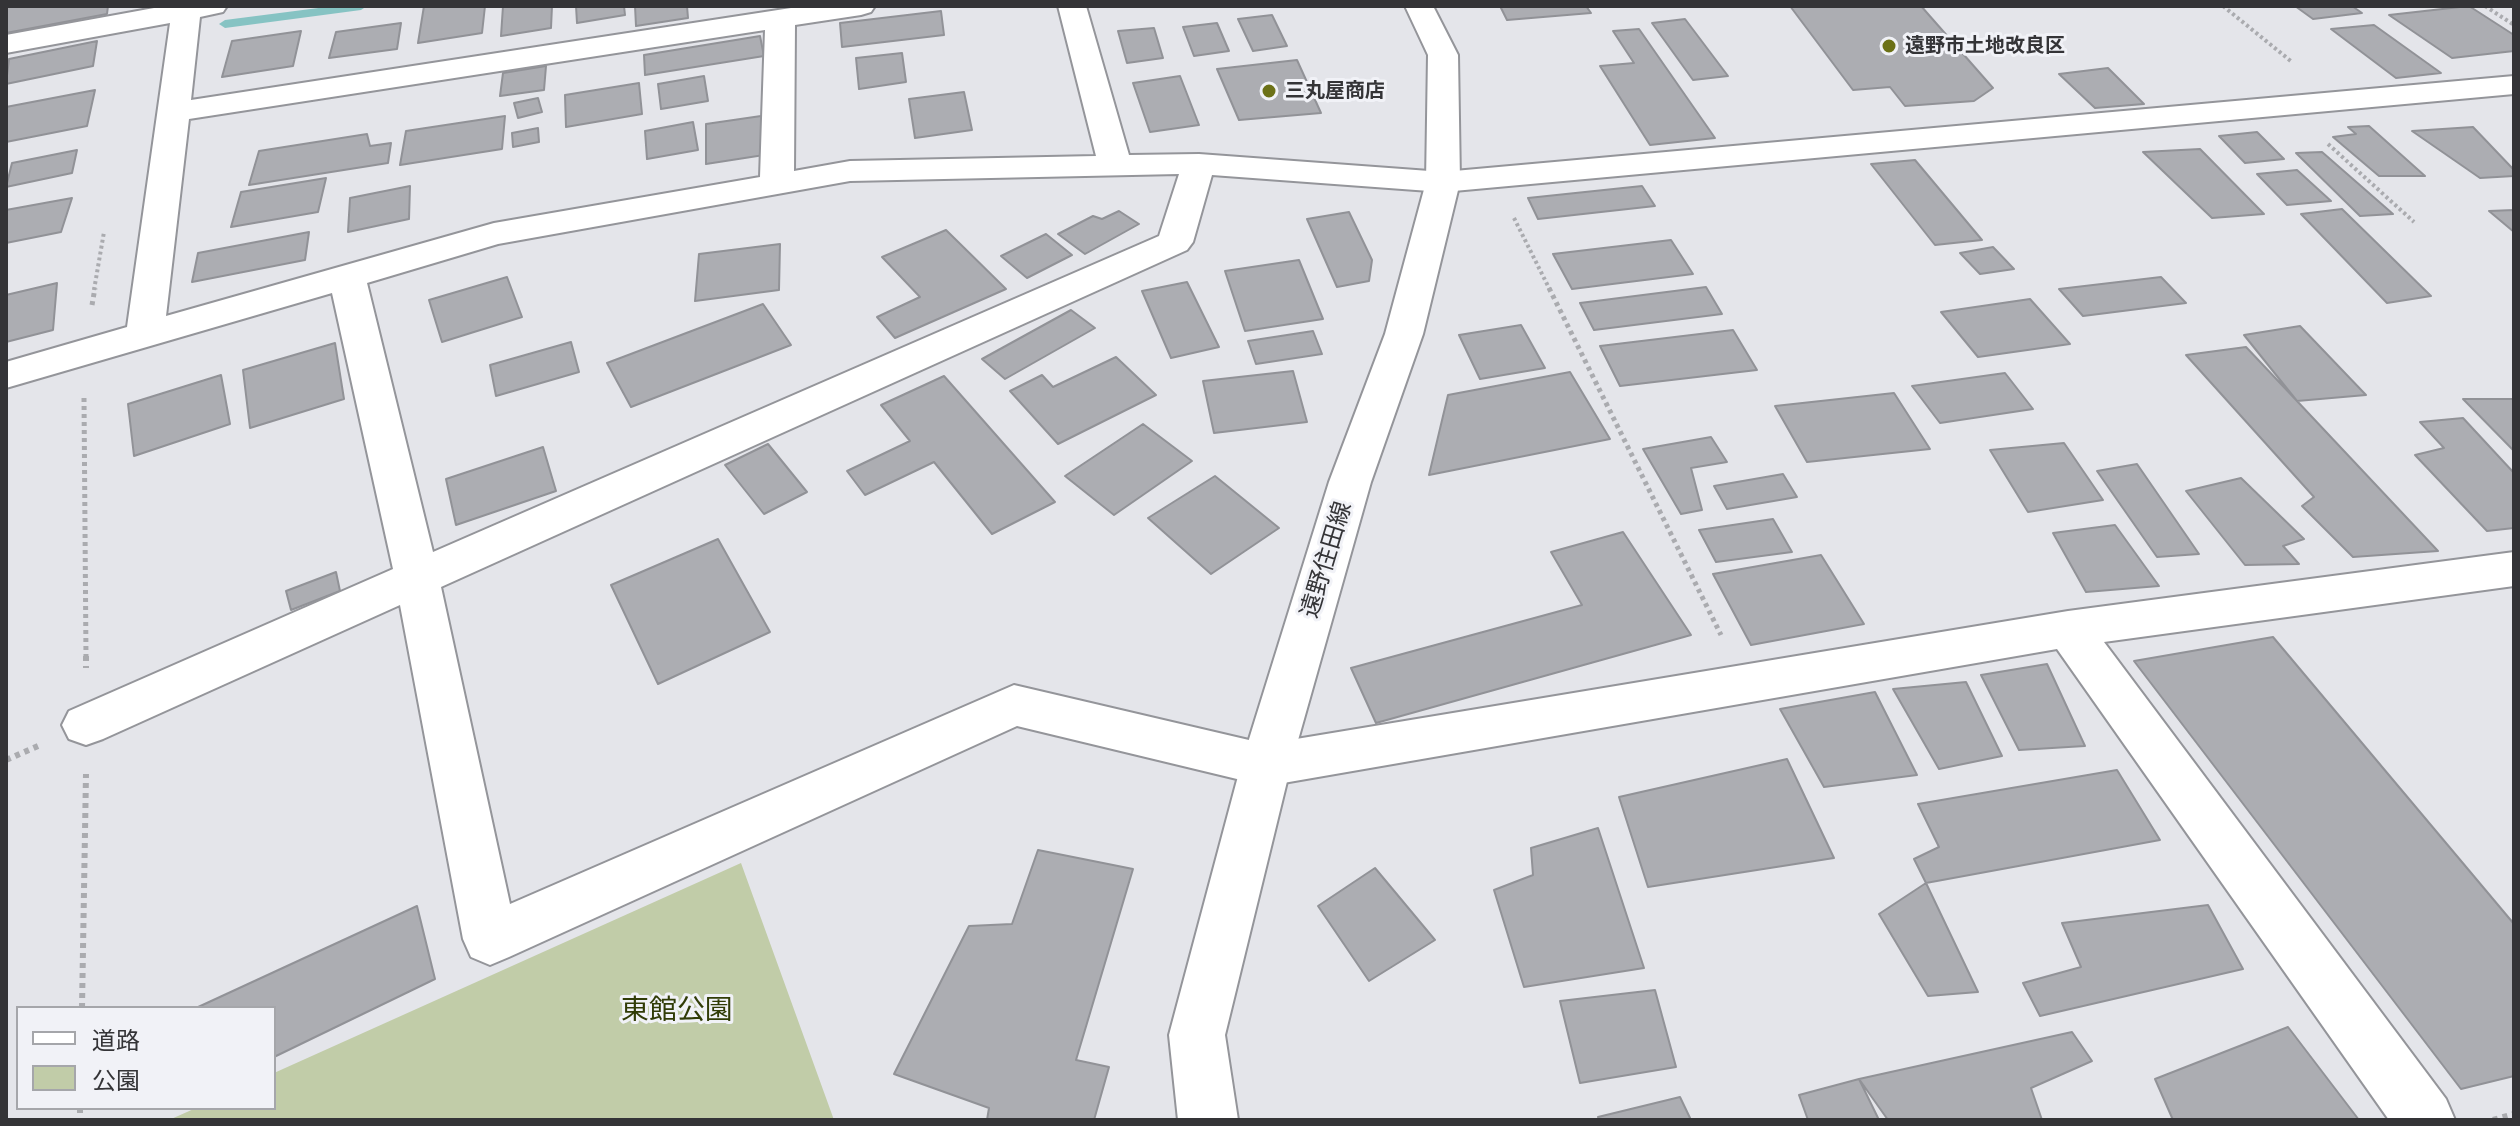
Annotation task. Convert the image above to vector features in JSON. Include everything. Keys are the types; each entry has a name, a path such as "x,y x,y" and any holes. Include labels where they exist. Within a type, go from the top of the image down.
{"street":[{"path":"174,112 861,6"},
{"path":"1072,6 1115,165"},
{"name":"遠野住田線","path":"1208,1120 1197,1035 1266,765 1350,482 1404,334 1443,182 1443,55 1419,6"},
{"path":"6,44 196,7 174,112 145,335"},
{"path":"777,184 780,19"},
{"path":"6,375 494,234 850,171 1199,164 1443,182 2514,85"},
{"path":"86,725 1175,242 1199,164"},
{"path":"347,277 417,578 490,939 1014,705 1266,765 2068,629 2514,569"},
{"path":"2068,629 2425,1120"}],"path":[{"path":"2223,6 2339,100"},
{"path":"2485,6 2514,25"},
{"path":"2286,105 2414,222"},
{"path":"1494,178 1745,683"},
{"path":"82,1006 86,725 83,352 104,231"},
{"path":"2493,1120 2514,1114"}],"green space":[{"name":"東館公園","path":"741,863 834,1120 169,1120 192,1110 276,1110 276,1072"}],"building":[{"path":"6,6 108,6 107,14 6,33"},
{"path":"424,6 485,6 482,33 418,43"},
{"path":"503,6 552,6 551,28 501,36"},
{"path":"576,6 624,6 625,15 577,23"},
{"path":"635,6 687,6 688,18 636,26"},
{"path":"1500,6 1586,6 1591,13 1507,20"},
{"name":"遠野市土地改良区","path":"1790,6 1921,6 1993,88 1974,101 1905,106 1890,87 1853,90"},
{"path":"2295,6 2352,6 2362,13 2313,19"},
{"path":"2469,6 2514,35 2514,51 2452,58 2389,15"},
{"path":"941,11 944,35 842,47 840,23"},
{"path":"1272,15 1287,46 1253,51 1238,19"},
{"path":"1685,19 1728,76 1693,80 1652,23"},
{"path":"401,23 397,49 329,58 336,32"},
{"path":"1217,23 1229,51 1194,56 1183,27"},
{"path":"2374,25 2441,73 2396,78 2331,29"},
{"path":"1154,28 1163,58 1127,63 1118,31"},
{"path":"1639,29 1715,138 1650,145 1600,66 1634,63 1613,31"},
{"path":"301,31 293,66 222,77 232,41"},
{"path":"760,36 764,56 645,75 644,55"},
{"path":"97,41 93,66 6,84 9,59"},
{"path":"902,53 906,82 859,89 856,58"},
{"name":"三丸屋商店","path":"1297,60 1321,113 1239,120 1217,69"},
{"path":"546,66 544,90 500,96 503,73"},
{"path":"2108,68 2144,104 2095,108 2059,74"},
{"path":"704,76 708,101 661,109 658,84"},
{"path":"1180,76 1199,125 1150,132 1133,83"},
{"path":"639,83 642,114 566,127 565,95"},
{"path":"95,90 87,126 6,142 6,107"},
{"path":"964,92 972,130 915,138 909,99"},
{"path":"538,98 542,112 518,118 514,103"},
{"path":"505,116 502,149 400,165 406,131"},
{"path":"761,116 764,155 706,164 706,124"},
{"path":"693,122 698,150 647,159 645,131"},
{"path":"2369,126 2425,176 2379,176 2333,137 2356,134 2348,127"},
{"path":"2473,127 2514,170 2514,176 2480,178 2412,131"},
{"path":"538,128 539,142 513,147 512,133"},
{"path":"2257,132 2284,159 2245,163 2219,136"},
{"path":"367,134 370,146 391,143 388,163 249,185 259,151"},
{"path":"2200,149 2264,214 2212,218 2143,152"},
{"path":"77,150 72,173 6,187 12,163"},
{"path":"2322,152 2393,214 2360,216 2296,153"},
{"path":"1915,160 1982,240 1935,245 1871,164"},
{"path":"2297,170 2331,201 2287,205 2257,174"},
{"path":"326,178 318,212 231,227 241,192"},
{"path":"410,186 409,219 348,232 350,198"},
{"path":"1642,186 1655,206 1538,219 1528,198"},
{"path":"72,198 61,232 6,243 6,210"},
{"path":"2342,209 2431,296 2387,303 2301,214"},
{"path":"2514,210 2514,232 2489,211"},
{"path":"1119,211 1139,224 1085,254 1058,234 1093,216 1102,219"},
{"path":"1349,212 1372,260 1369,281 1337,287 1307,219"},
{"path":"946,230 1006,289 895,338 877,317 920,297 882,257"},
{"path":"309,232 305,260 192,282 198,253"},
{"path":"1046,234 1072,255 1027,278 1001,256"},
{"path":"1671,240 1693,274 1572,289 1553,254"},
{"path":"780,244 779,290 695,301 699,254"},
{"path":"1993,247 2014,269 1980,274 1960,253"},
{"path":"1299,260 1323,319 1245,331 1225,271"},
{"path":"507,277 522,317 442,342 429,300"},
{"path":"2161,277 2186,303 2083,316 2059,289"},
{"path":"1187,282 1219,347 1171,358 1142,291"},
{"path":"57,283 53,330 6,342 6,295"},
{"path":"1706,287 1722,314 1594,330 1580,303"},
{"path":"2030,299 2070,344 1978,357 1941,312"},
{"path":"763,304 791,345 631,407 607,363"},
{"path":"1071,310 1095,328 1005,379 982,359"},
{"path":"1521,325 1545,368 1480,379 1459,335"},
{"path":"2300,326 2366,395 2297,401 2244,335"},
{"path":"1733,330 1757,370 1620,386 1600,346"},
{"path":"1313,331 1322,354 1256,364 1248,341"},
{"path":"571,342 579,372 496,396 490,365"},
{"path":"335,343 344,399 250,428 243,370"},
{"path":"2246,347 2438,551 2353,557 2302,506 2314,497 2186,355"},
{"path":"1116,357 1156,395 1058,444 1010,391 1042,375 1053,387"},
{"path":"1293,371 1307,422 1214,433 1203,381"},
{"path":"1570,372 1610,439 1429,475 1448,395"},
{"path":"2005,373 2033,409 1940,423 1912,386"},
{"path":"221,375 230,424 134,456 128,404"},
{"path":"944,376 1055,502 992,534 934,462 865,495 847,471 910,441 881,405"},
{"path":"1894,393 1930,449 1807,462 1775,406"},
{"path":"2463,399 2514,399 2514,451"},
{"path":"2463,418 2514,473 2514,528 2487,531 2415,455 2444,448 2420,422"},
{"path":"1143,424 1192,461 1114,515 1065,476"},
{"path":"1711,437 1727,462 1691,468 1702,510 1681,514 1643,449"},
{"path":"2064,443 2103,500 2028,512 1990,450"},
{"path":"768,444 807,492 764,514 725,465"},
{"path":"543,447 556,491 456,525 446,479"},
{"path":"2137,464 2199,554 2157,557 2097,471"},
{"path":"1783,474 1797,497 1727,509 1714,486"},
{"path":"1215,476 1279,528 1211,574 1148,518"},
{"path":"2241,478 2304,539 2283,546 2299,564 2245,565 2186,491"},
{"path":"1773,519 1792,552 1716,562 1699,530"},
{"path":"2115,525 2159,586 2086,592 2053,533"},
{"path":"1623,532 1691,635 1376,723 1351,668 1582,605 1551,552"},
{"path":"718,539 770,632 658,684 611,585"},
{"path":"1821,555 1864,624 1751,645 1713,574"},
{"path":"336,572 340,591 291,610 286,591"},
{"path":"2273,637 2514,924 2514,1076 2461,1089 2134,661"},
{"path":"2047,664 2085,746 2019,750 1981,675"},
{"path":"1966,682 2002,756 1939,769 1893,689"},
{"path":"1875,692 1917,775 1824,787 1780,709"},
{"path":"1787,759 1834,858 1648,887 1619,797"},
{"path":"2117,770 2160,840 1926,883 1914,859 1939,847 1918,804"},
{"path":"1598,828 1644,968 1524,987 1494,890 1533,875 1531,848"},
{"path":"1038,850 1133,869 1076,1060 1109,1067 1094,1120 987,1120 989,1108 894,1074 969,926 1012,924"},
{"path":"1375,868 1435,940 1369,981 1318,906"},
{"path":"1926,883 1978,992 1928,996 1879,914"},
{"path":"2208,905 2243,969 2040,1016 2023,983 2081,967 2062,923"},
{"path":"417,906 435,979 276,1056 276,1006 200,1006"},
{"path":"1655,990 1676,1067 1580,1083 1560,1001"},
{"path":"2288,1027 2359,1120 2173,1120 2155,1079"},
{"path":"2072,1032 2092,1061 2031,1088 2042,1120 1888,1120 1859,1079"},
{"path":"1859,1079 1879,1120 1808,1120 1799,1095"},
{"path":"1680,1097 1691,1120 1599,1120 1598,1117"}],"waterway":[{"path":"225,24 361,6"}],"place":[{"name":"遠野市土地改良区","path":"1889,46"},
{"name":"三丸屋商店","path":"1269,91"}]}
